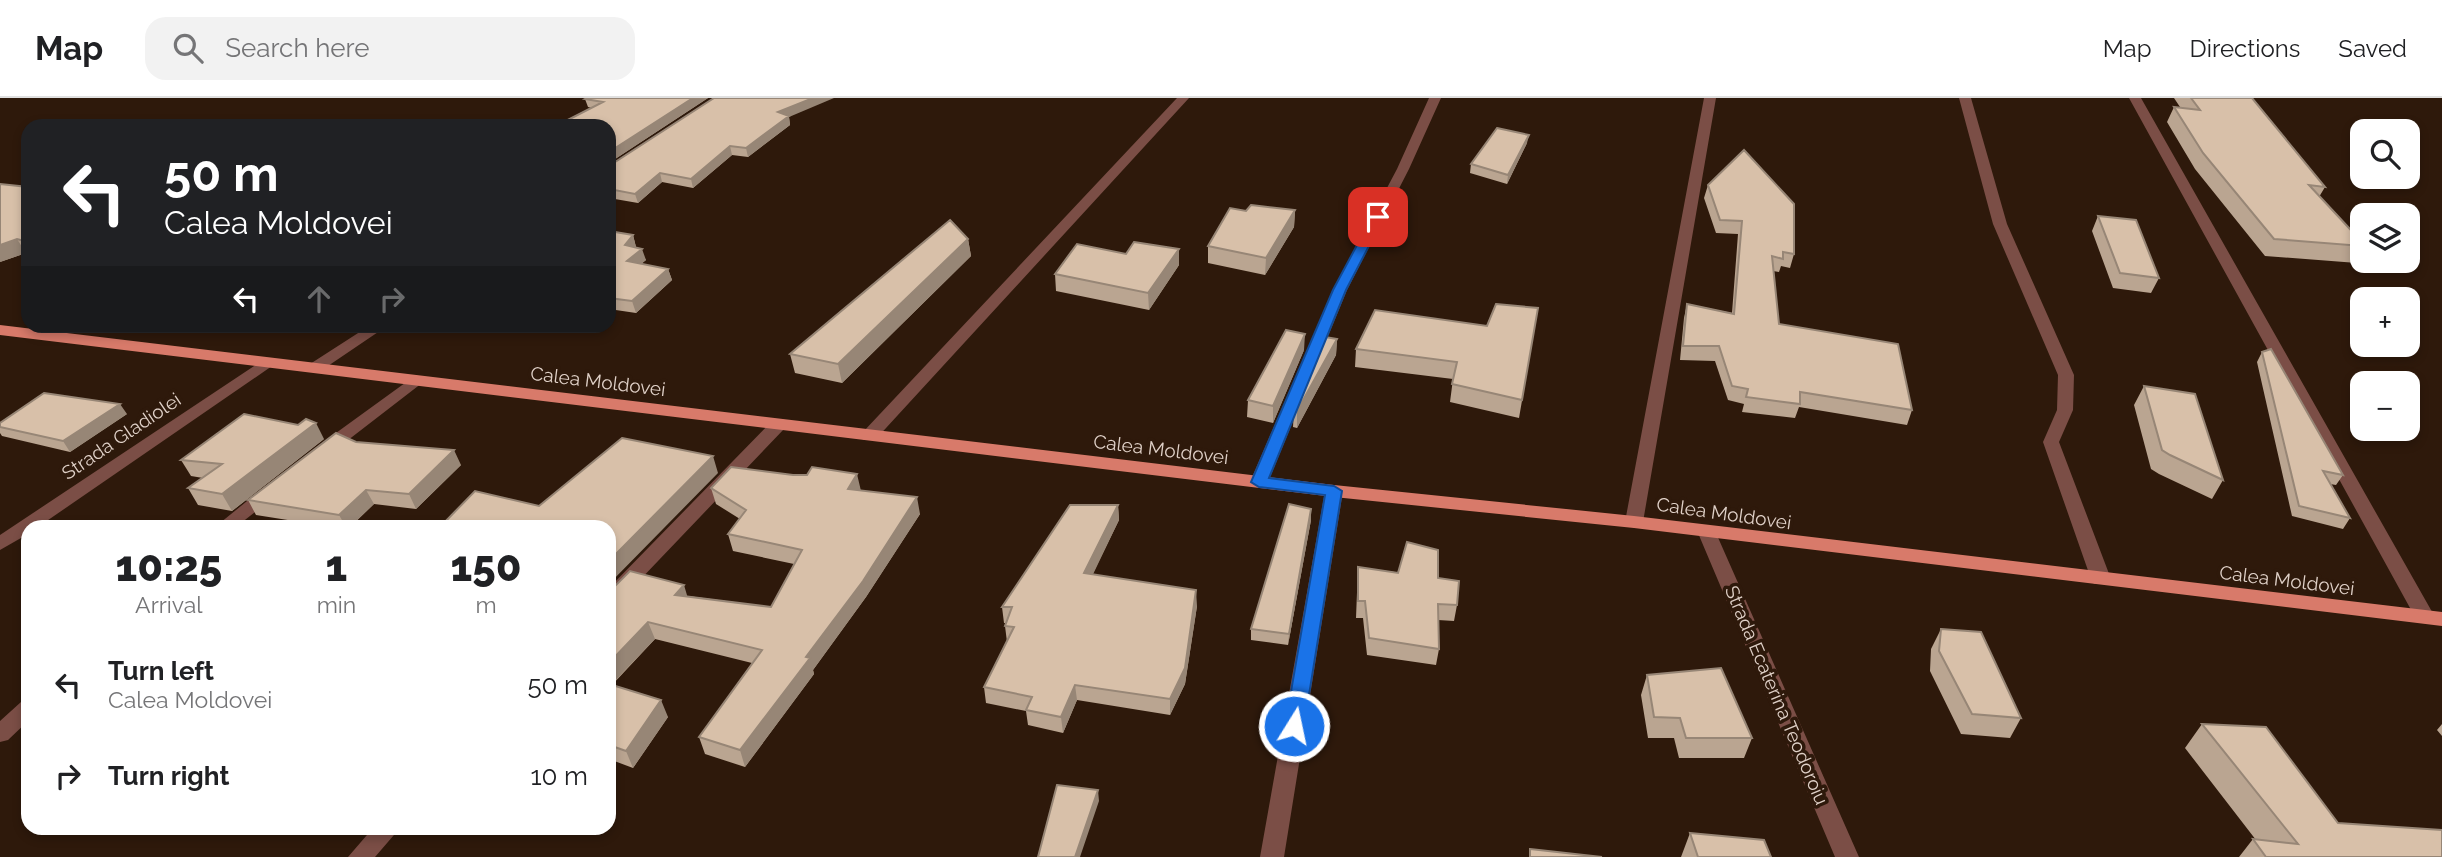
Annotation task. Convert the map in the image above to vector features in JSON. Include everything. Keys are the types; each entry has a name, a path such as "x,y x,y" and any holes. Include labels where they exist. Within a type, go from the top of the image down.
{"main road":[{"name":"Calea Moldovei","path":"0,330 21,333"},
{"name":"Calea Moldovei","path":"24,333 1334,491 1634,522 1707,533 2434,618"}],"street":[{"path":"869,436 1183,98"},
{"path":"1259,482 1339,290 1404,169 1435,98"},
{"path":"1634,522 1710,98"},
{"path":"1965,98 2000,224 2066,375 2065,410 2051,442 2101,579"},
{"path":"2135,98 2434,618"},
{"path":"316,367 368,333"},
{"name":"Strada Gladiolei","path":"35,520 266,363"},
{"path":"309,461 416,380"},
{"path":"616,593 779,425"},
{"path":"233,520 277,486"},
{"path":"1272,857 1334,491"},
{"name":"Strada Gladiolei","path":"0,544 21,530"},
{"name":"Strada Ecaterina Teodoroiu","path":"1707,533 1847,857"},
{"path":"0,734 21,714"},
{"path":"360,857 381,835"}],"building":[{"path":"693,98 616,148 616,119 570,119 603,102 585,99"},
{"path":"714,98 813,98 778,112 789,116 746,148 730,146 691,179 660,173 635,194 616,190 616,161"},
{"path":"2191,98 2252,98 2325,187 2309,185 2350,229 2350,245 2274,239 2203,153 2174,107 2200,110"},
{"path":"1497,128 1529,135 1508,175 1471,164"},
{"path":"1744,150 1794,204 1794,254 1783,252 1783,259 1772,256 1779,324 1898,344 1912,410 1800,392 1800,404 1746,397 1748,389 1732,386 1719,346 1683,346 1687,304 1734,314 1742,221 1720,220 1708,185"},
{"path":"0,184 21,186 21,240 0,245"},
{"path":"1251,205 1295,210 1266,258 1208,246 1230,208 1246,211"},
{"path":"2098,216 2136,220 2159,278 2120,273"},
{"path":"950,220 968,239 838,364 790,354"},
{"path":"616,232 633,235 625,245 642,249 627,261 668,269 632,301 616,299"},
{"path":"1134,242 1179,249 1148,293 1055,274 1077,244 1126,254"},
{"path":"1496,304 1538,308 1522,400 1452,384 1457,362 1356,349 1375,310 1487,326"},
{"path":"1286,330 1305,334 1273,406 1248,400"},
{"path":"1325,337 1337,339 1297,411 1294,410"},
{"path":"2271,349 2343,475 2323,471 2350,518 2299,506 2262,352"},
{"path":"2144,386 2195,394 2223,480 2162,450"},
{"path":"44,393 120,404 63,441 0,427 0,423"},
{"path":"244,414 298,425 306,419 316,423 222,494 188,488 222,464 181,460"},
{"path":"336,433 356,442 454,450 409,494 366,490 339,515 248,500"},
{"path":"622,438 713,456 616,554 616,520 447,520 475,491 539,506"},
{"path":"731,467 807,475 812,467 857,474 848,489 917,497 863,581 806,657 810,658 740,750 699,737 762,650 648,622 616,656 616,585 630,571 684,585 675,595 771,607 802,550 728,534 746,510 711,488"},
{"path":"1289,504 1311,509 1289,634 1251,629"},
{"path":"1070,505 1118,505 1084,573 1196,590 1185,668 1170,699 1075,685 1061,717 1026,710 1032,697 984,687 1014,627 1005,626 1012,607 1002,607"},
{"path":"1407,542 1438,550 1438,578 1459,581 1457,605 1438,604 1439,649 1369,638 1365,601 1358,601 1358,567 1398,573"},
{"path":"1941,629 1981,632 2021,718 1972,714 1939,651"},
{"path":"1721,668 1752,738 1686,738 1680,718 1654,717 1647,675"},
{"path":"616,686 661,700 626,751 616,747"},
{"path":"2202,724 2266,727 2338,823 2442,830 2442,857 2266,857 2253,839 2298,844"},
{"path":"1057,785 1098,790 1075,857 1038,857"},
{"path":"1690,833 1764,840 1771,857 1698,857"},
{"path":"1530,849 1602,857 1530,857"}],"route":[{"path":"1294,726 1334,491 1259,482 1339,290 1378,217"}]}
